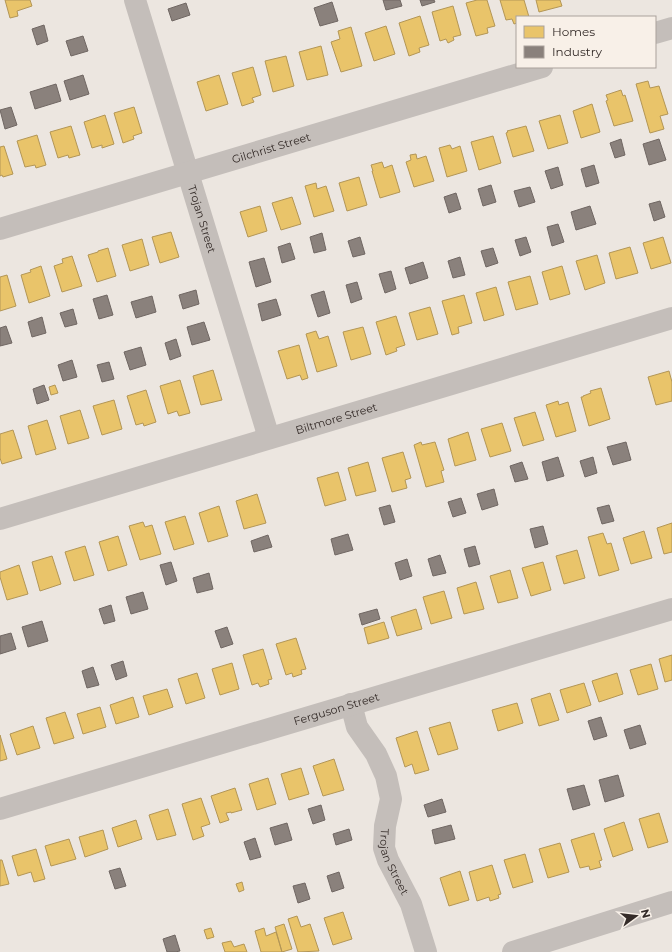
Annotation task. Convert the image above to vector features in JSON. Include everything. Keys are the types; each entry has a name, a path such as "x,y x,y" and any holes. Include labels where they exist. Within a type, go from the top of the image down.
{"street":[{"name":"Trojan Street","path":"135,0 269,438"},
{"path":"656,33 672,28"},
{"name":"Gilchrist Street","path":"0,229 539,68"},
{"name":"Biltmore Street","path":"0,519 672,318"},
{"name":"Ferguson Street","path":"0,809 672,609"},
{"name":"Trojan Street","path":"351,704 358,727 376,754 386,776 391,799 385,826 384,848 388,860 411,904 426,952"},
{"path":"513,952 672,902"}],"building: Homes":[{"path":"5,0 30,0 32,6 17,11 18,16 10,18"},
{"path":"477,0 487,0 495,26 487,28 488,33 476,36 466,3"},
{"path":"500,0 524,0 529,16 516,16 516,23 514,24 512,19 506,20"},
{"path":"536,0 560,0 562,6 539,12"},
{"path":"453,6 461,35 453,37 454,40 448,43 446,39 440,41 432,12"},
{"path":"420,16 429,45 419,48 420,52 409,56 399,23"},
{"path":"386,26 395,54 374,61 365,33"},
{"path":"351,27 362,66 341,72 331,42 340,39 338,31"},
{"path":"321,46 328,75 307,80 299,52"},
{"path":"286,56 294,86 273,92 265,61"},
{"path":"253,67 261,95 252,98 254,102 242,106 232,73"},
{"path":"219,75 228,104 206,111 197,82"},
{"path":"648,81 650,88 659,86 668,114 660,116 664,129 650,133 636,84"},
{"path":"621,90 623,96 625,95 633,121 614,126 606,101 608,100 606,95"},
{"path":"592,104 600,132 581,138 573,111"},
{"path":"134,107 142,133 133,136 134,139 123,143 114,113"},
{"path":"105,115 114,144 102,148 102,145 92,148 84,122"},
{"path":"560,115 568,143 548,149 539,121"},
{"path":"71,126 80,155 69,158 68,155 58,158 50,132"},
{"path":"526,126 534,151 513,157 506,133 508,132 507,131"},
{"path":"37,135 46,165 36,168 35,165 25,167 17,141"},
{"path":"493,136 501,163 479,170 471,142"},
{"path":"450,145 452,149 460,146 467,171 447,177 439,148"},
{"path":"4,146 13,174 3,177 2,175 0,176 0,147"},
{"path":"416,154 417,159 426,156 434,181 414,187 406,162 411,160 410,155"},
{"path":"382,162 384,168 392,165 400,192 380,198 371,165"},
{"path":"359,177 367,205 347,211 339,183"},
{"path":"316,183 317,189 326,186 334,211 314,217 305,186"},
{"path":"292,197 301,224 281,230 272,203"},
{"path":"260,206 267,231 248,237 240,212"},
{"path":"171,232 179,257 160,263 152,237"},
{"path":"663,237 671,263 651,269 643,243"},
{"path":"142,239 149,265 130,271 122,245"},
{"path":"630,247 638,273 616,279 609,253"},
{"path":"108,248 116,276 97,282 88,255"},
{"path":"597,255 605,283 585,290 576,261"},
{"path":"72,256 82,286 62,292 54,266 63,263 62,259"},
{"path":"41,266 50,296 29,303 21,275 31,272 30,270"},
{"path":"562,266 570,294 550,300 542,272"},
{"path":"7,275 16,306 0,311 0,277"},
{"path":"530,276 538,304 516,310 508,282"},
{"path":"496,287 504,315 484,321 476,293"},
{"path":"464,295 472,323 458,327 459,333 452,335 442,301"},
{"path":"430,307 438,334 417,340 409,313"},
{"path":"396,316 405,345 396,348 397,351 386,355 376,322"},
{"path":"363,327 371,354 351,360 343,332"},
{"path":"316,331 319,339 328,336 337,366 317,372 306,334"},
{"path":"299,345 308,378 302,380 300,375 287,379 278,351"},
{"path":"213,370 222,400 201,405 193,376"},
{"path":"669,371 672,382 672,401 656,405 648,377"},
{"path":"180,380 190,413 179,416 177,411 168,414 160,386"},
{"path":"55,385 58,393 51,395 49,387"},
{"path":"601,388 610,419 589,426 581,397 591,393 590,391"},
{"path":"146,390 156,422 144,426 143,423 136,425 127,396"},
{"path":"114,400 122,429 102,435 93,406"},
{"path":"558,401 559,405 568,402 576,431 556,437 546,405"},
{"path":"80,410 89,438 68,444 60,416"},
{"path":"535,412 544,440 523,446 514,418"},
{"path":"47,420 56,449 36,455 28,426"},
{"path":"502,423 511,451 490,457 481,429"},
{"path":"13,430 22,458 2,464 0,458 0,434"},
{"path":"468,432 476,460 455,466 448,439"},
{"path":"421,442 422,445 435,442 444,470 441,471 444,482 426,487 414,445"},
{"path":"403,452 411,478 405,480 407,488 392,492 382,458"},
{"path":"368,462 376,491 356,496 348,468"},
{"path":"338,472 346,500 325,506 317,478"},
{"path":"257,494 266,523 244,529 236,501"},
{"path":"219,506 228,536 208,542 199,513"},
{"path":"185,516 194,544 174,550 165,522"},
{"path":"143,522 145,527 152,525 161,554 140,560 129,526"},
{"path":"672,523 672,552 664,554 657,528"},
{"path":"644,531 652,558 631,564 623,538"},
{"path":"603,533 607,544 611,543 619,570 599,576 588,537"},
{"path":"118,536 127,565 108,571 99,542"},
{"path":"85,546 94,575 74,581 65,552"},
{"path":"577,550 585,578 564,584 556,556"},
{"path":"52,556 61,584 40,591 32,562"},
{"path":"543,562 551,590 531,596 522,568"},
{"path":"19,565 28,594 7,600 0,577 0,572"},
{"path":"510,570 518,598 498,603 490,576"},
{"path":"476,582 484,609 464,614 457,588"},
{"path":"444,591 452,618 431,624 423,597"},
{"path":"416,609 422,629 397,636 391,617"},
{"path":"384,622 389,638 368,644 364,628"},
{"path":"296,638 306,669 301,670 302,674 293,677 292,673 286,675 276,644"},
{"path":"263,649 272,679 268,680 269,684 260,687 258,683 252,685 243,655"},
{"path":"672,655 672,680 665,682 659,659"},
{"path":"232,663 239,689 220,695 212,669"},
{"path":"651,664 658,689 638,695 630,670"},
{"path":"197,673 205,698 186,704 178,679"},
{"path":"617,673 623,694 599,702 592,681"},
{"path":"584,683 591,705 567,713 560,690"},
{"path":"167,689 173,707 149,715 143,696"},
{"path":"550,693 559,720 539,726 531,699"},
{"path":"133,697 139,717 116,724 110,705"},
{"path":"517,703 523,723 498,731 492,710"},
{"path":"100,707 106,727 83,734 77,714"},
{"path":"65,712 74,738 54,744 46,718"},
{"path":"450,722 458,749 438,755 429,728"},
{"path":"33,726 40,748 17,755 10,734"},
{"path":"417,731 429,770 415,774 412,764 405,767 396,738"},
{"path":"0,735 7,759 0,761"},
{"path":"334,759 344,790 323,796 313,766"},
{"path":"301,768 309,794 289,800 281,774"},
{"path":"268,778 276,804 257,810 249,784"},
{"path":"235,788 242,810 226,813 229,820 220,823 211,796"},
{"path":"201,798 210,824 201,827 204,836 193,840 182,804"},
{"path":"168,809 176,835 157,840 149,815"},
{"path":"659,813 668,842 648,848 639,819"},
{"path":"136,820 142,839 118,847 112,828"},
{"path":"624,822 633,850 613,857 604,829"},
{"path":"103,830 108,849 85,857 79,837"},
{"path":"594,833 602,860 599,861 601,867 590,870 589,866 580,868 571,840"},
{"path":"69,839 76,859 51,866 45,846"},
{"path":"560,843 569,872 548,878 539,849"},
{"path":"36,849 45,879 34,882 31,872 18,876 12,856"},
{"path":"525,854 533,882 513,888 504,860"},
{"path":"0,860 2,860 9,884 0,886"},
{"path":"492,865 501,894 498,895 499,898 490,901 489,897 477,901 469,872"},
{"path":"460,871 469,900 449,906 440,878"},
{"path":"242,882 244,890 239,892 236,884"},
{"path":"343,912 352,939 333,945 324,918"},
{"path":"297,916 301,927 310,924 319,951 298,952 288,919"},
{"path":"284,924 292,949 282,952 275,927"},
{"path":"211,928 214,937 207,939 204,930"},
{"path":"264,928 266,936 276,932 282,952 261,952 255,931"},
{"path":"231,941 234,947 244,944 247,952 225,952 222,943"}],"building: Industry":[{"path":"383,0 400,0 402,6 386,10"},
{"path":"420,0 434,0 435,2 422,6"},
{"path":"332,2 338,21 320,26 314,8"},
{"path":"186,3 190,15 172,21 168,9"},
{"path":"44,25 48,41 37,45 32,29"},
{"path":"83,36 88,51 71,56 66,41"},
{"path":"83,75 89,94 70,100 64,81"},
{"path":"56,84 61,101 35,109 30,92"},
{"path":"11,107 17,125 5,129 0,110"},
{"path":"621,139 625,155 615,158 610,143"},
{"path":"659,139 666,160 649,165 643,144"},
{"path":"594,165 599,183 586,187 581,169"},
{"path":"558,167 563,185 551,189 545,171"},
{"path":"491,185 496,202 483,206 478,189"},
{"path":"530,187 535,202 519,207 514,191"},
{"path":"456,193 461,209 449,213 444,197"},
{"path":"660,201 665,217 654,221 649,204"},
{"path":"590,206 596,224 576,230 571,212"},
{"path":"558,224 564,242 552,246 547,227"},
{"path":"322,233 326,250 314,253 310,237"},
{"path":"360,237 365,254 353,257 348,241"},
{"path":"526,237 531,252 520,256 515,240"},
{"path":"290,243 295,259 282,263 278,247"},
{"path":"493,248 498,263 486,267 481,251"},
{"path":"460,257 465,275 453,278 448,261"},
{"path":"264,258 271,282 256,287 249,262"},
{"path":"423,262 428,278 410,284 405,268"},
{"path":"391,271 396,289 385,293 379,274"},
{"path":"357,282 362,299 351,303 346,285"},
{"path":"196,290 199,304 183,309 179,295"},
{"path":"324,291 330,313 318,317 311,295"},
{"path":"107,295 113,315 99,319 93,299"},
{"path":"152,296 156,312 136,318 131,302"},
{"path":"276,299 281,315 262,321 258,304"},
{"path":"73,309 77,324 65,327 60,313"},
{"path":"42,317 46,333 32,337 28,322"},
{"path":"204,322 210,340 192,345 187,327"},
{"path":"6,326 12,343 0,346 0,328"},
{"path":"176,339 181,356 170,360 165,343"},
{"path":"141,347 146,365 130,370 124,352"},
{"path":"72,360 77,377 63,381 58,365"},
{"path":"109,362 114,379 102,382 97,365"},
{"path":"44,385 49,400 37,404 33,389"},
{"path":"626,442 631,460 613,465 607,447"},
{"path":"558,457 564,476 547,481 542,462"},
{"path":"593,457 597,473 585,477 580,461"},
{"path":"522,462 528,479 515,482 510,466"},
{"path":"494,489 498,505 482,510 477,494"},
{"path":"461,498 466,513 453,517 448,502"},
{"path":"390,505 395,522 384,525 379,508"},
{"path":"609,505 614,521 602,524 597,508"},
{"path":"543,526 548,544 535,548 530,529"},
{"path":"348,534 353,550 335,555 331,539"},
{"path":"268,535 272,547 254,552 251,541"},
{"path":"475,546 480,564 469,567 464,549"},
{"path":"440,555 446,573 433,576 428,559"},
{"path":"407,559 412,576 400,580 395,563"},
{"path":"171,562 177,581 166,585 160,565"},
{"path":"209,573 213,589 197,593 193,578"},
{"path":"143,592 148,609 131,614 126,597"},
{"path":"111,605 115,621 104,624 99,609"},
{"path":"377,609 380,619 362,625 359,614"},
{"path":"42,621 48,641 28,647 22,627"},
{"path":"227,627 233,644 221,648 215,631"},
{"path":"11,633 16,649 0,654 0,636"},
{"path":"123,661 127,676 116,680 111,665"},
{"path":"93,667 99,685 87,688 82,671"},
{"path":"601,717 607,736 594,740 588,721"},
{"path":"640,725 646,744 630,749 624,730"},
{"path":"618,775 624,796 605,802 599,780"},
{"path":"584,785 590,805 573,810 567,789"},
{"path":"442,799 446,812 428,817 424,805"},
{"path":"321,805 325,820 313,824 308,809"},
{"path":"287,823 292,840 275,845 270,828"},
{"path":"451,825 455,839 435,844 432,830"},
{"path":"349,829 352,840 336,845 333,834"},
{"path":"255,838 261,857 250,860 244,842"},
{"path":"120,868 126,886 115,889 109,871"},
{"path":"339,872 344,888 332,892 327,876"},
{"path":"305,883 310,899 298,903 293,886"},
{"path":"175,935 180,951 167,952 163,939"}]}
